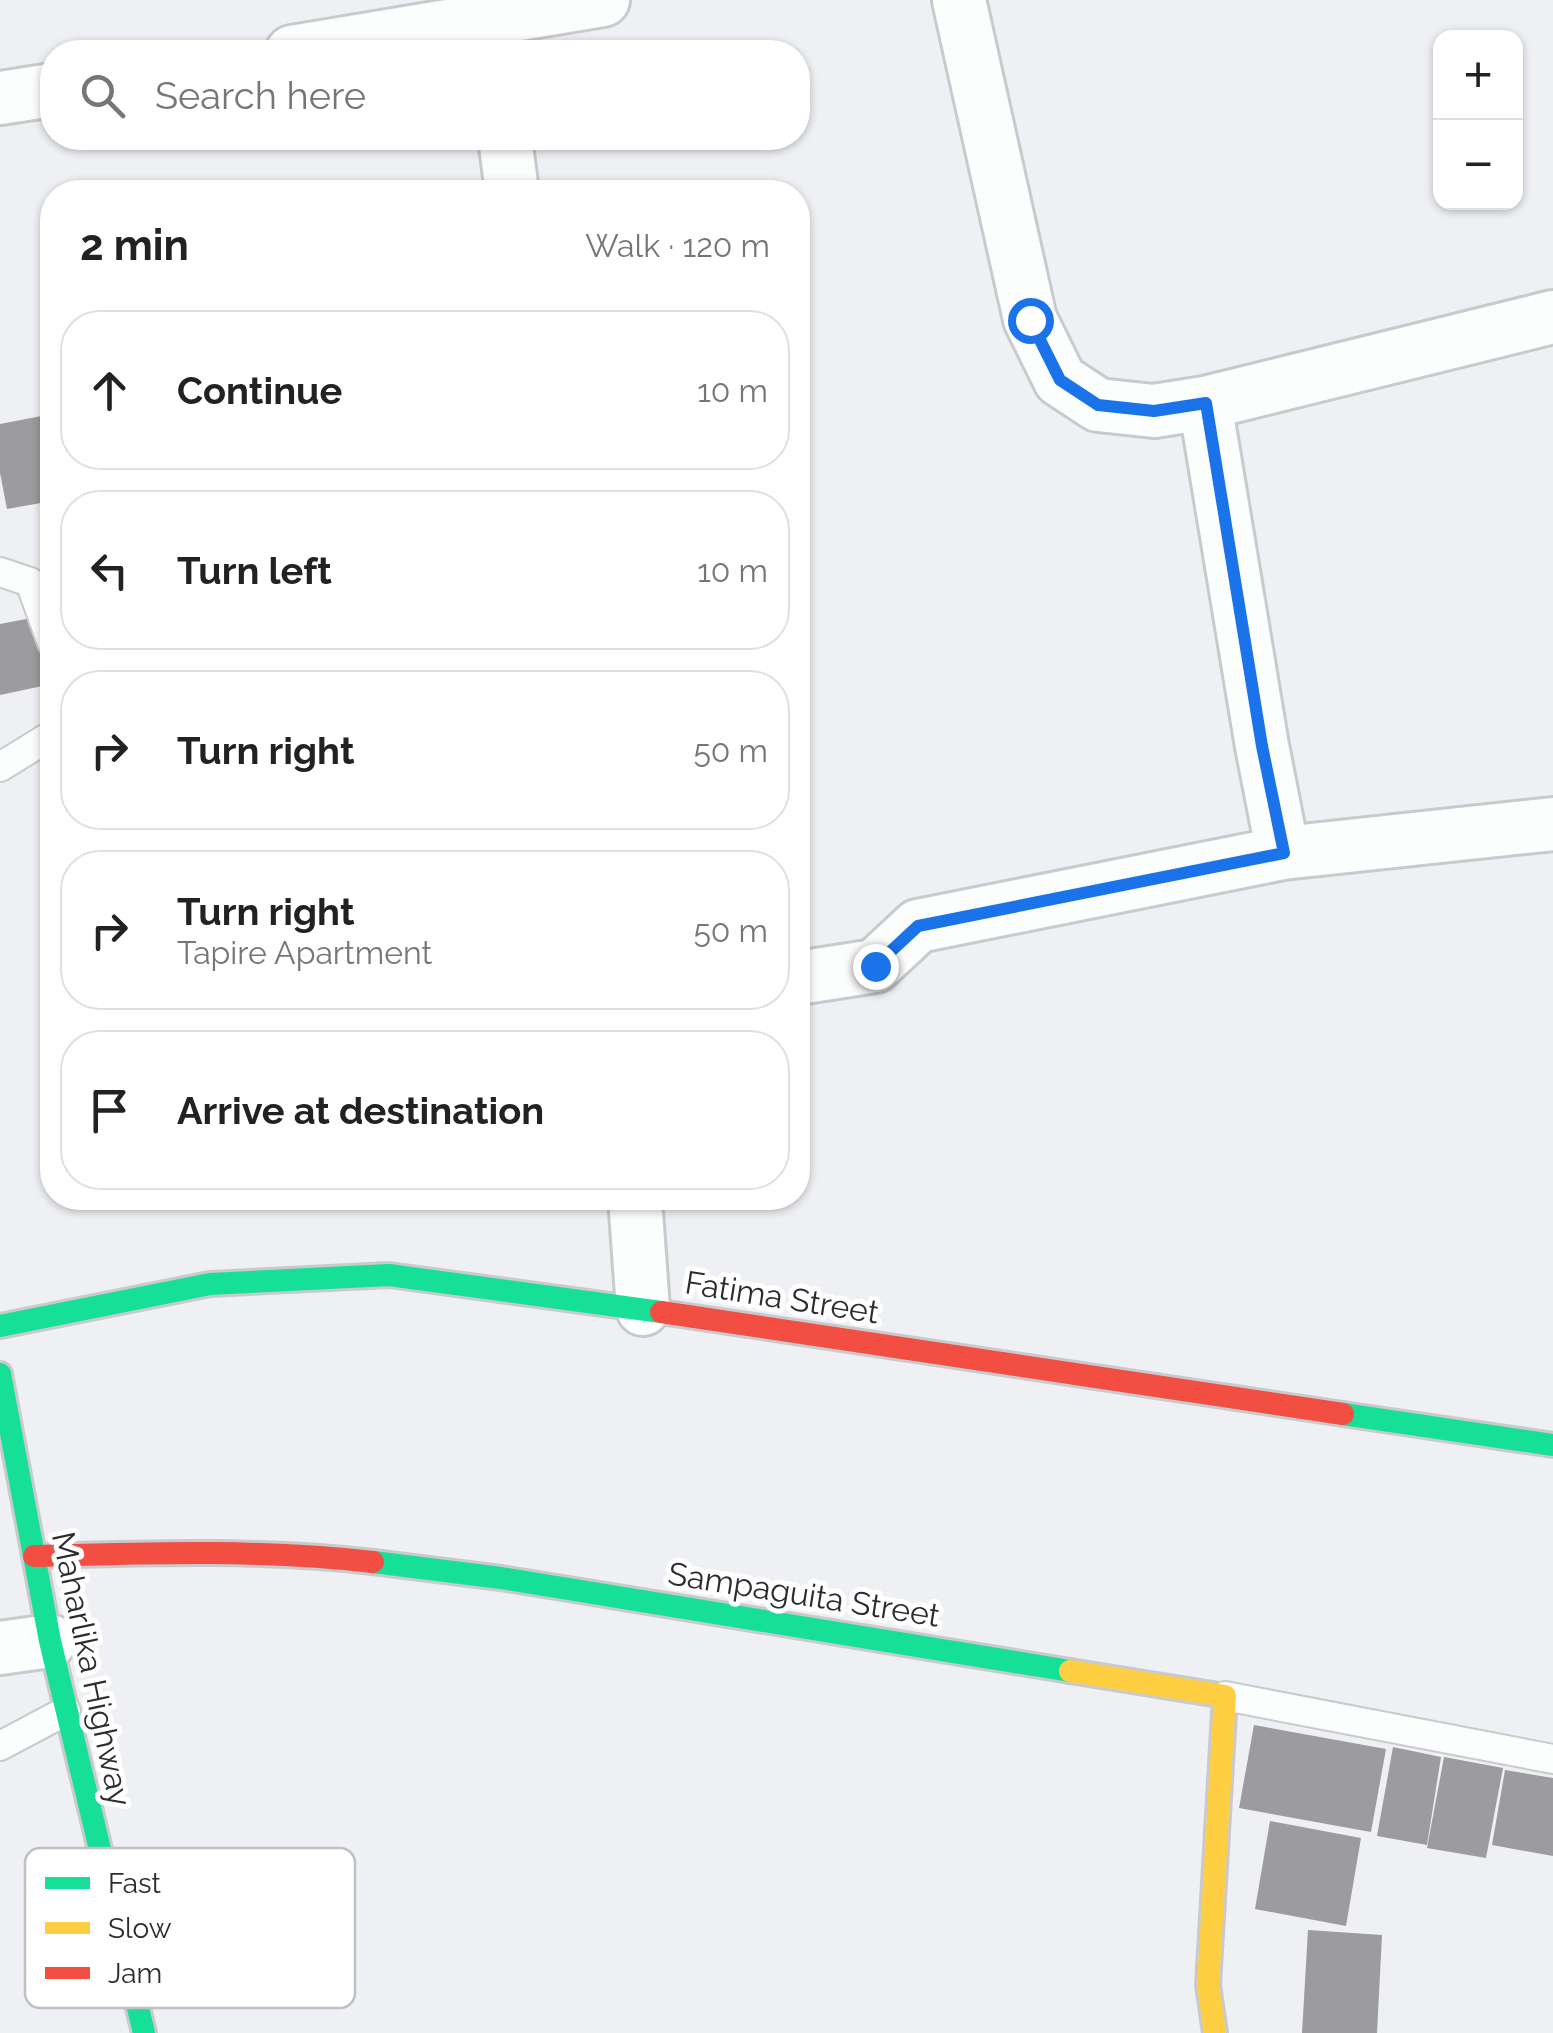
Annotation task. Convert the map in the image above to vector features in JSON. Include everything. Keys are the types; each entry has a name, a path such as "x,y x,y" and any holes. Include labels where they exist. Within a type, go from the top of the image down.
{"street":[{"path":"451,40 491,37 603,0"},
{"path":"958,0 1030,320 1060,380 1098,405 1154,411 1206,403 1553,317"},
{"path":"0,98 40,92"},
{"path":"507,150 510,180"},
{"path":"1206,403 1262,746 1284,853"},
{"path":"810,976 875,966 918,926 1284,853 1553,824"},
{"path":"636,1210 643,1309"},
{"name":"Fatima Street","path":"0,1326 210,1284 389,1275 643,1309 1553,1445"},
{"name":"Maharlika Highway","path":"0,1374 9,1480 34,1556 25,1644 66,1711 99,1848"},
{"name":"Sampaguita Street","path":"34,1556 182,1552 321,1556 500,1578 1224,1696"},
{"path":"1215,2033 1208,1985 1224,1696"},
{"name":"Maharlika Highway","path":"138,2008 144,2033"}],"lane":[{"path":"0,572 30,582 40,610"},
{"path":"0,766 40,742"},
{"path":"1224,1696 1553,1759"},
{"path":"0,1746 66,1711"}],"building":[{"path":"40,416 40,503 7,509 0,473 0,424"},
{"path":"40,616 40,687 0,695 0,624"},
{"path":"1254,1725 1386,1749 1371,1832 1239,1808"},
{"path":"1393,1747 1441,1757 1427,1845 1377,1836"},
{"path":"1444,1757 1503,1768 1486,1858 1427,1848"},
{"path":"1505,1770 1553,1778 1553,1856 1492,1845"},
{"path":"1270,1821 1361,1838 1346,1926 1255,1909"},
{"path":"1308,1930 1382,1935 1377,2033 1302,2033"}],"traffic: fast":[{"path":"0,1326 210,1284 389,1275 661,1312"},
{"path":"0,1374 50,1641 100,1848"},
{"path":"1343,1414 1553,1445"},
{"path":"373,1562 501,1578 1070,1671"},
{"path":"138,2008 144,2033"}],"traffic: slow":[{"path":"1070,1671 1225,1696 1208,1985 1215,2033"}],"traffic: jam":[{"path":"661,1312 1343,1414"},
{"path":"34,1556 246,1554 373,1562"}],"route":[{"path":"875,966 918,926 1284,853 1262,746 1206,403 1154,411 1098,405 1060,380 1030,320"}]}
